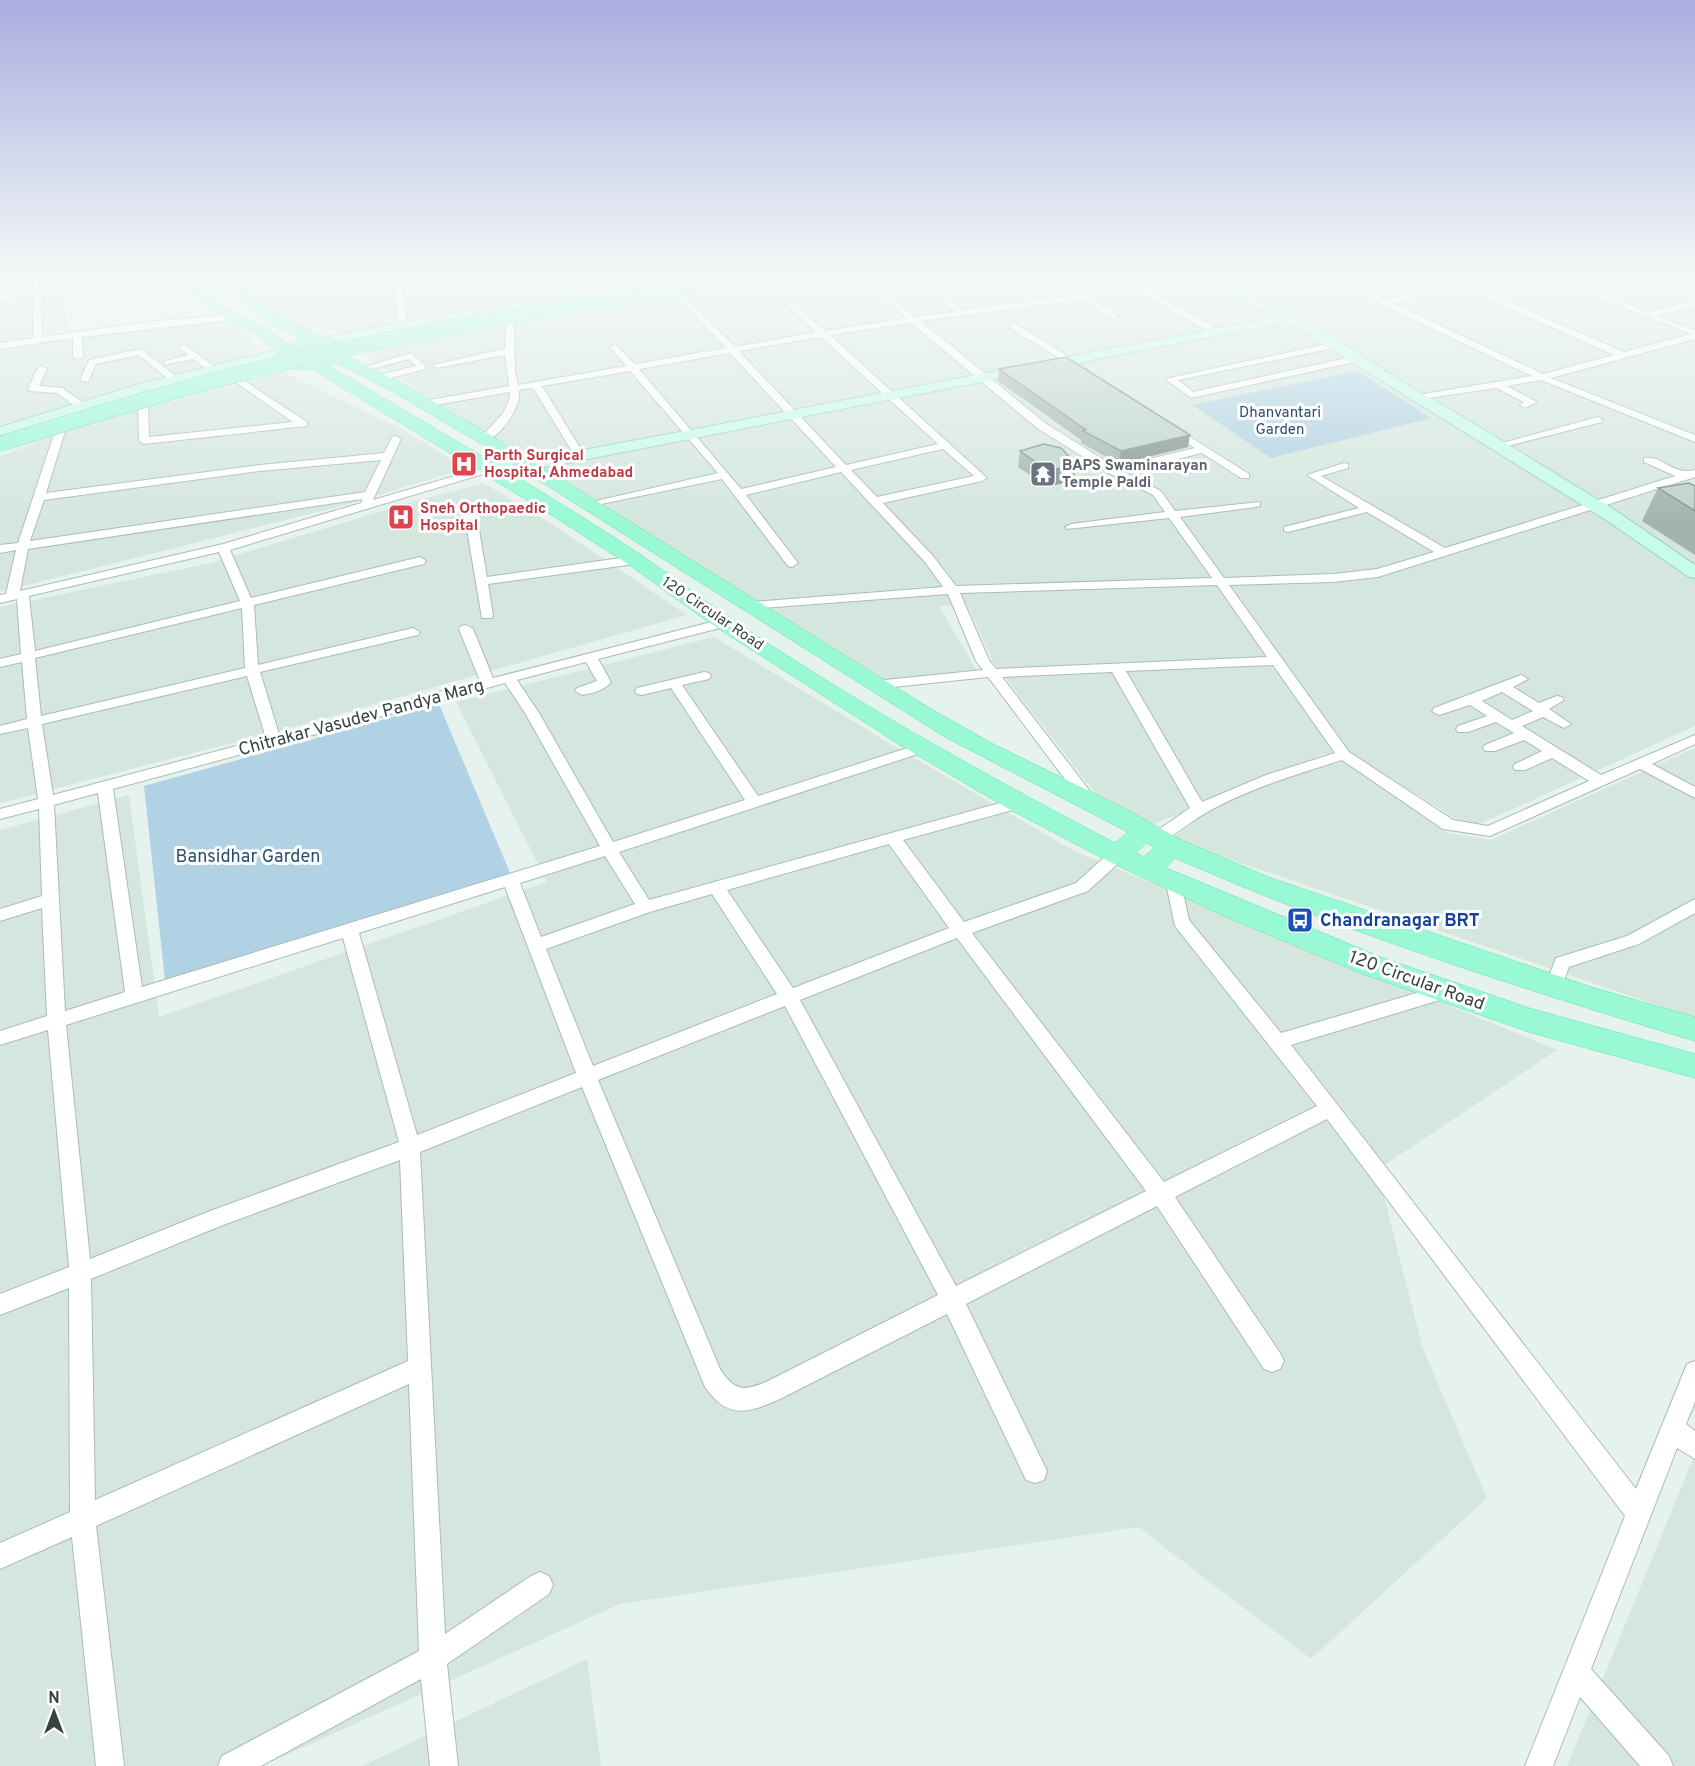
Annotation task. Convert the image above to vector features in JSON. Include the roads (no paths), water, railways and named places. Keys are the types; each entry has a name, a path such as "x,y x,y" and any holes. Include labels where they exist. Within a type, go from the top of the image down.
{"main road":[{"name":"120 Circular Road","path":"281,357 284,361 305,364 489,469 635,560 723,623 922,748 1018,803 1117,855 1174,883 1373,966 1529,1020 1695,1066"},
{"path":"0,438 121,399 291,357"},
{"path":"0,444 122,404 313,357"},
{"path":"305,364 316,357"},
{"name":"120 Circular Road","path":"345,357 591,505 942,726 1159,839 1261,885 1554,986 1695,1029"},
{"path":"1117,855 1159,839"},
{"path":"1147,870 1159,839"}],"street":[{"path":"85,380 92,362 114,357"},
{"path":"148,357 174,379"},
{"path":"168,363 189,357"},
{"path":"196,357 212,369"},
{"path":"0,432 174,379 258,357"},
{"path":"437,365 477,357"},
{"path":"484,439 495,431 513,402 515,393 512,387 511,357"},
{"path":"624,357 725,476 792,563"},
{"path":"424,405 512,387 692,357"},
{"path":"738,357 929,559 952,590 983,661 1093,805"},
{"path":"848,357 982,478 876,501"},
{"path":"958,357 1063,441 1156,493 1344,755 1449,825 1490,831 1695,739"},
{"path":"1064,357 1091,374"},
{"path":"11,597 223,548 367,500 489,469 580,456 1094,357"},
{"path":"1275,357 1170,379 1191,395 1356,358 1592,504 1695,573"},
{"path":"1501,357 1543,377 1695,439"},
{"path":"1418,398 1543,377 1619,357"},
{"path":"0,450 61,428 143,403 305,364"},
{"path":"42,369 33,389 58,390 81,406"},
{"path":"143,403 144,441 303,424 237,379"},
{"path":"536,384 580,456"},
{"path":"1498,385 1532,402 1525,405"},
{"path":"1496,446 1598,420"},
{"path":"61,428 23,546 11,597 29,656 34,722 46,801 56,1020 80,1273 83,1518 110,1766"},
{"path":"1176,430 1245,476"},
{"path":"367,500 396,439"},
{"path":"738,493 945,445"},
{"path":"1113,471 1204,449"},
{"path":"39,497 260,468 387,456"},
{"path":"1648,460 1690,474"},
{"path":"1344,466 1312,475 1443,552"},
{"path":"752,606 952,590 1333,578 1378,573 1690,474"},
{"path":"591,505 725,476"},
{"path":"0,549 367,500"},
{"path":"1071,527 1256,504"},
{"path":"1288,529 1367,508"},
{"path":"470,512 487,615"},
{"path":"223,548 248,605 252,670 274,740"},
{"path":"483,581 635,560"},
{"path":"0,663 248,605 420,561"},
{"name":"Chitrakar Vasudev Pandya Marg","path":"0,814 488,683 723,623"},
{"path":"466,628 488,683"},
{"path":"0,730 413,632"},
{"path":"582,691 604,682 590,657"},
{"path":"875,685 992,673 1275,661"},
{"path":"1117,668 1199,810"},
{"path":"642,691 704,676"},
{"path":"509,678 532,713 609,849 645,907"},
{"path":"1439,711 1521,679"},
{"path":"674,683 754,802"},
{"path":"1503,687 1564,724"},
{"path":"1471,700 1601,782"},
{"path":"1511,725 1557,700"},
{"path":"1463,729 1497,717"},
{"path":"1490,748 1525,734"},
{"path":"0,1038 609,849 922,748"},
{"path":"1520,767 1553,752"},
{"path":"1159,839 1181,818 1261,781 1344,755"},
{"path":"1641,764 1695,792"},
{"path":"105,786 134,996"},
{"path":"536,946 645,907 1018,803"},
{"path":"893,838 1161,1194 1272,1361"},
{"path":"0,1305 217,1218 410,1147 1018,908 1082,887 1117,855"},
{"path":"510,879 587,1076 712,1379 721,1393 734,1401 754,1399 1330,1108"},
{"path":"1174,883 1181,922 1330,1108 1639,1513"},
{"path":"716,887 789,997 951,1300 1035,1472"},
{"path":"0,915 50,900"},
{"path":"1554,986 1562,963 1633,940 1695,905"},
{"path":"349,929 410,1147 433,1658 444,1766"},
{"path":"1277,1042 1447,991"},
{"path":"0,1556 419,1368"},
{"path":"1539,1766 1695,1372"},
{"path":"1673,1428 1695,1447"},
{"path":"232,1766 433,1658 540,1585"},
{"path":"1576,1672 1659,1766"}],"place":[{"name":"Parth Surgical Hospital, Ahmedabad","path":"464,464"},
{"name":"BAPS Swaminarayan Temple Paldi","path":"1043,474"},
{"name":"Sneh Orthopaedic Hospital","path":"401,517"},
{"name":"Chandranagar BRT","path":"1300,920"}],"park label":[{"name":"Dhanvantari Garden","path":"1280,420"},
{"name":"Bansidhar Garden","path":"248,856"}]}
